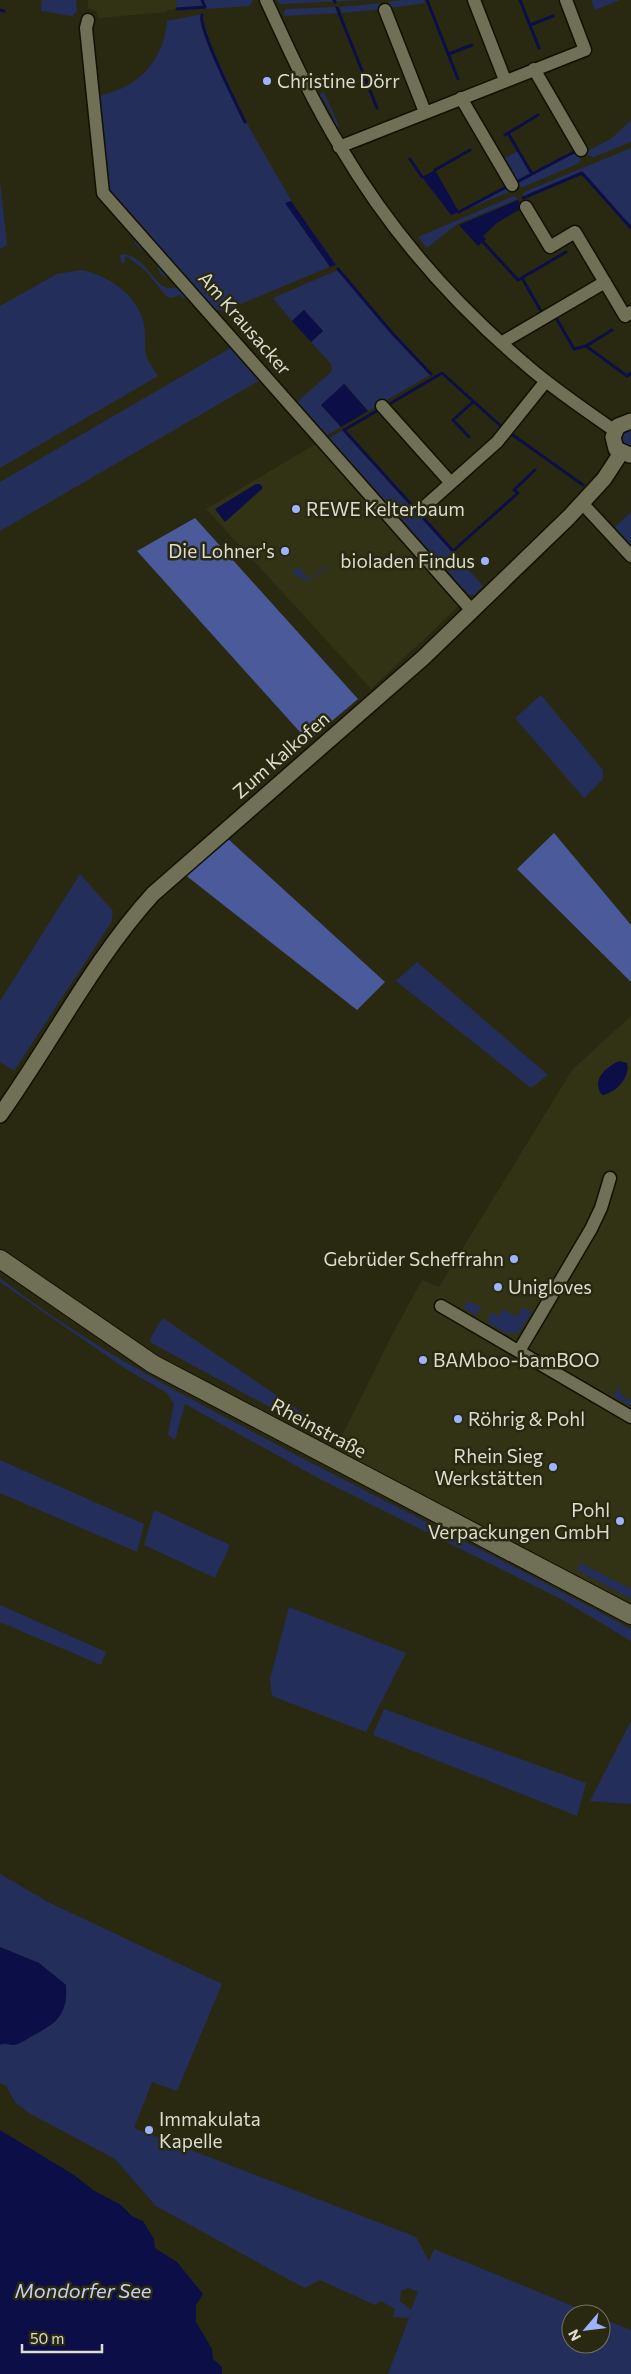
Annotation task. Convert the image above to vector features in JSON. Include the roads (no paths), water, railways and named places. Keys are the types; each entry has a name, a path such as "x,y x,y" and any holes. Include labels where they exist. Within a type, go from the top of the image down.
{"main road":[{"name":"Rheinstraße","path":"0,1259 153,1364 631,1615"}],"street":[{"path":"474,0 504,80"},
{"path":"340,147 504,80 585,50 566,0"},
{"path":"268,4 294,62 340,147 370,194 404,239 444,286 501,343 546,381 614,431"},
{"path":"385,10 425,112"},
{"name":"Am Krausacker","path":"88,20 86,28 103,192 474,610"},
{"path":"534,69 581,150"},
{"path":"461,98 512,185"},
{"path":"526,207 550,248 575,232 625,316 631,312"},
{"path":"501,343 605,282"},
{"path":"423,508 497,442 546,381"},
{"path":"382,406 451,483"},
{"path":"626,454 614,443 614,431 623,422 631,421"},
{"name":"Zum Kalkofen","path":"0,1115 118,936 153,894 423,658 582,503 626,454"},
{"path":"582,503 631,556"},
{"path":"520,1351 591,1229 601,1208 610,1178"},
{"path":"441,1306 631,1417"}],"water":[{"path":"435,170 459,212 451,215 422,177"},
{"path":"518,200 522,208 497,223 483,236 486,239 478,246 459,225"},
{"path":"291,201 336,265 330,267 285,203"},
{"path":"304,310 323,331 311,342 292,321"},
{"path":"344,384 368,411 341,427 321,405"},
{"path":"256,484 260,484 263,488 225,522 215,509"},
{"path":"619,1061 627,1063 627,1074 617,1088 612,1092 602,1095 598,1084 601,1075"},
{"path":"0,1947 39,1963 66,1985 65,2004 59,2017 48,2027 15,2045 0,2045"},
{"name":"Mondorfer See","path":"0,2130 74,2175 93,2190 121,2205 132,2216 143,2221 154,2239 155,2248 177,2262 203,2294 196,2305 196,2322 212,2349 213,2359 222,2367 222,2374 0,2374"}],"waterway":[{"path":"177,9 205,7 202,0"},
{"path":"427,0 458,79"},
{"path":"520,0 539,48"},
{"path":"337,8 377,108"},
{"path":"0,10 4,11"},
{"path":"202,15 202,23 212,51 245,122"},
{"path":"530,25 553,16"},
{"path":"449,54 472,45"},
{"path":"368,86 391,77"},
{"path":"505,135 538,115"},
{"path":"508,133 532,174"},
{"path":"435,170 470,150"},
{"path":"515,183 574,152"},
{"path":"410,159 422,177"},
{"path":"523,198 582,173 631,228"},
{"path":"459,212 508,186"},
{"path":"483,242 518,280 566,252"},
{"path":"338,269 393,334 431,374"},
{"path":"522,278 542,313"},
{"path":"555,316 574,349 586,346 612,330"},
{"path":"586,346 627,376 631,373"},
{"path":"386,406 442,373 503,428"},
{"path":"469,437 453,420 473,402"},
{"path":"380,409 344,430 453,551 518,493 514,490 535,470"},
{"path":"510,433 583,485"}],"place":[{"name":"Christine Dörr","path":"267,81"},
{"name":"REWE Kelterbaum","path":"296,509"},
{"name":"Die Lohner's","path":"285,551"},
{"name":"bioladen Findus","path":"485,561"},
{"name":"Gebrüder Scheffrahn","path":"514,1259"},
{"name":"Unigloves","path":"498,1287"},
{"name":"BAMboo-bamBOO","path":"423,1360"},
{"name":"Röhrig & Pohl","path":"458,1419"},
{"name":"Rhein Sieg Werkstätten","path":"553,1467"},
{"name":"Pohl Verpackungen GmbH","path":"620,1521"},
{"name":"Immakulata Kapelle","path":"149,2130"}]}
